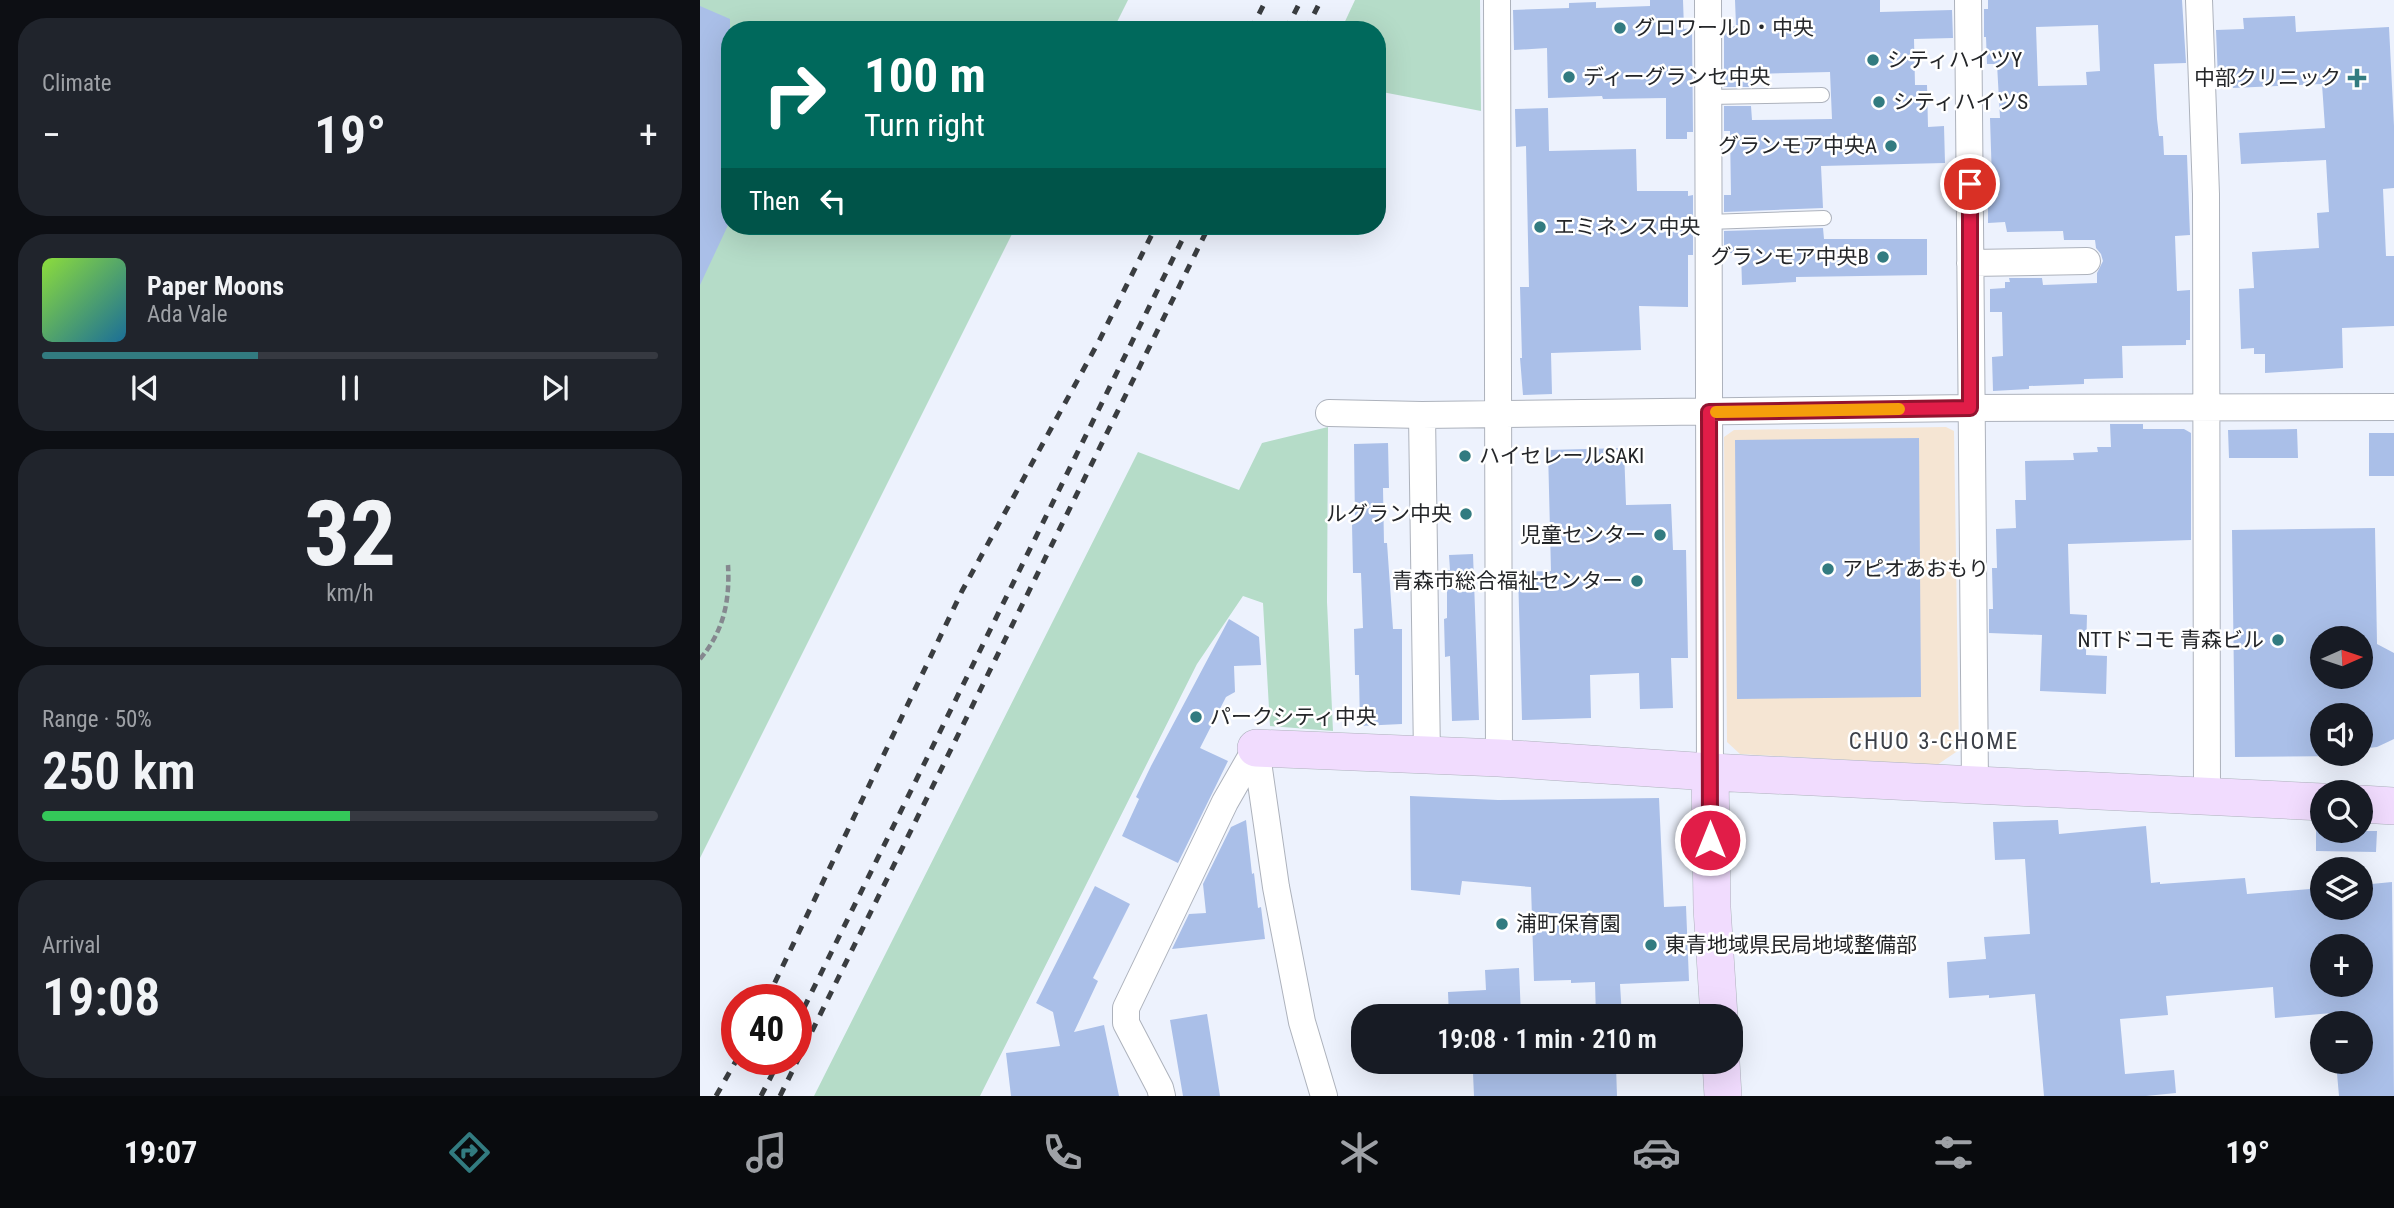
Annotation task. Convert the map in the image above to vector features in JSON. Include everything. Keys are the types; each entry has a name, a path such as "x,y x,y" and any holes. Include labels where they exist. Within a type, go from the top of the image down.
{"street":[{"path":"1497,0 1499,758"},
{"path":"1707,0 1710,772 1717,1004"},
{"path":"1968,0 1975,784"},
{"path":"2199,0 2206,194 2207,795"},
{"path":"1970,263 2087,261"},
{"path":"1329,413 1422,415 1970,408 2394,407"},
{"path":"1422,415 1427,755"},
{"path":"1256,748 1499,758 1710,772 2310,801"},
{"path":"1162,1096 1125,1023 1126,1008 1225,802 1256,748"},
{"path":"1256,748 1276,887 1302,1022 1324,1096"},
{"path":"2373,805 2394,806"},
{"path":"1722,1074 1723,1096"}],"lane":[{"path":"1708,97 1822,94"},
{"path":"1708,222 1824,218"}],"path":[{"path":"700,659 717,634 726,612 728,565"}],"shaded area":[{"name":"アピオあおもり","path":"1946,427 1954,431 1959,750 1937,765 1740,754 1727,742 1724,437 1734,430"}],"green space":[{"path":"700,0 1128,0 1118,21 721,21 721,235 1012,235 700,858"},
{"path":"1355,0 1480,0 1481,111 1386,93 1386,21 1345,21"},
{"path":"1328,427 1327,602 1333,731 1270,726 1263,603 1243,596 1197,664 980,1096 814,1096 1138,452 1239,490 1262,443"}],"building":[{"path":"1650,0 1683,0 1684,29 1692,28 1693,132 1687,132 1687,139 1666,139 1666,98 1548,98 1547,48 1514,50 1513,10 1569,8 1569,3 1596,2 1596,8 1650,6"},
{"path":"1735,0 1880,0 1880,12 1952,10 1953,38 1914,39 1915,85 1927,85 1928,127 1944,126 1945,163 1821,166 1823,208 1724,212 1724,195 1731,195 1730,131 1724,131 1724,106 1751,106 1752,120 1832,119 1830,72 1750,74 1751,87 1724,87 1724,27 1736,26"},
{"path":"1988,0 2182,0 2186,63 2154,64 2157,119 2159,136 2163,136 2164,155 2187,155 2190,235 2175,236 2177,291 2190,290 2190,340 2186,340 2186,345 2122,346 2123,378 2084,379 2084,384 2029,386 2029,389 1993,391 1992,357 2003,356 2002,312 1990,312 1990,289 2005,288 2005,282 2010,282 2009,278 2042,278 2043,285 2097,283 2097,273 2103,261 2095,240 2064,240 2063,231 2007,232 2005,222 1988,223 1988,181 1992,181 1990,118 2000,118 1997,64 1987,64 1984,37 1984,9 1988,9","holes":["2098,25 2100,71 2086,72 2087,85 2038,86 2036,27"]},
{"path":"700,6 730,21 721,21 721,235 723,235 700,285"},
{"path":"2295,16 2296,32 2389,27 2394,188 2383,189 2386,256 2394,256 2394,326 2342,328 2343,368 2265,373 2265,354 2254,354 2254,348 2241,349 2239,289 2254,288 2252,252 2319,248 2317,213 2329,212 2326,160 2241,164 2239,133 2325,128 2322,84 2233,88 2232,78 2218,79 2216,30 2244,29 2243,18"},
{"path":"1548,108 1549,151 1636,149 1637,191 1688,191 1688,196 1693,195 1693,255 1688,255 1688,307 1639,306 1641,350 1551,353 1552,394 1523,395 1520,287 1529,287 1526,146 1516,147 1515,109"},
{"path":"1823,228 1824,239 1927,239 1927,275 1796,277 1796,282 1742,285 1741,253 1724,253 1724,231"},
{"path":"2110,424 2143,424 2143,429 2184,429 2191,433 2191,540 2068,544 2070,614 2087,615 2086,655 2107,656 2106,694 2040,691 2042,635 1989,633 1989,609 1993,609 1992,568 1997,568 1996,529 2016,528 2015,500 2026,500 2025,461 2074,460 2073,453 2098,452 2097,447 2111,447"},
{"path":"2297,429 2298,458 2229,458 2228,430"},
{"path":"2369,433 2394,433 2394,476 2369,476"},
{"name":"アピオあおもり","path":"1919,438 1921,697 1737,699 1735,440"},
{"path":"1388,443 1389,488 1383,488 1384,543 1387,543 1393,629 1402,629 1402,724 1360,726 1359,675 1355,675 1354,629 1363,628 1361,573 1353,573 1354,444"},
{"name":"青森市総合福祉センター","path":"1624,448 1626,505 1671,504 1673,550 1686,550 1688,658 1671,658 1673,708 1640,709 1639,673 1590,675 1591,718 1522,720 1518,572 1551,571 1548,450"},
{"name":"NTTドコモ 青森ビル","path":"2375,528 2377,644 2394,653 2394,739 2373,748 2373,703 2310,703 2310,756 2235,757 2232,530"},
{"path":"1473,554 1479,720 1452,721 1450,656 1445,657 1447,570 1450,570 1449,555"},
{"path":"1229,619 1259,637 1261,665 1234,666 1235,692 1226,697 1200,748 1228,761 1178,863 1122,836 1151,766"},
{"path":"1410,796 1498,800 1659,798 1664,907 1686,906 1689,981 1620,984 1621,1004 1596,1004 1595,982 1534,981 1531,887 1462,881 1460,895 1411,890"},
{"path":"1246,820 1252,874 1254,873 1258,908 1261,907 1265,939 1172,949 1189,914 1206,913 1203,884 1231,827"},
{"path":"2058,820 2059,834 2146,826 2151,883 2245,878 2247,894 2310,889 2310,920 2373,920 2373,884 2392,882 2394,1096 2339,1096 2337,1074 2373,1074 2373,1011 2310,1011 2310,1015 2275,1018 2273,987 2166,996 2168,1015 2120,1019 2125,1074 2174,1070 2176,1093 2146,1096 2044,1096 2035,994 1949,998 1947,962 1986,959 1984,937 2030,934 2025,859 1995,860 1993,822"},
{"path":"2373,831 2377,831 2376,852 2316,851 2316,843 2373,843"},
{"path":"1095,886 1130,904 1093,978 1098,981 1074,1032 1104,1025 1119,1096 1011,1096 1006,1053 1060,1046 1053,1012 1036,1003"},
{"path":"1519,968 1520,1004 1448,1004 1448,992 1486,990 1485,970"},
{"path":"1207,1014 1220,1096 1183,1096 1170,1020"},
{"path":"1473,1074 1616,1074 1617,1096 1474,1096"}],"railway":[{"path":"1256,21 1266,0"},
{"path":"1290,21 1301,0"},
{"path":"1310,21 1321,0"},
{"path":"774,984 962,591 1099,341 1152,235"},
{"path":"812,992 1185,235"},
{"path":"780,1096 1205,235"},
{"path":"716,1096 728,1075"},
{"path":"761,1096 772,1075"}],"slow traffic":[{"path":"1716,412 1899,409"}],"place":[{"name":"グロワールD・中央","path":"1620,28"},
{"name":"シティハイツY","path":"1873,60"},
{"name":"ディーグランセ中央","path":"1569,77"},
{"name":"中部クリニック","path":"2357,78"},
{"name":"シティハイツS","path":"1879,102"},
{"name":"グランモア中央A","path":"1891,146"},
{"name":"エミネンス中央","path":"1540,227"},
{"name":"グランモア中央B","path":"1883,257"},
{"name":"ハイセレールSAKI","path":"1465,456"},
{"name":"ルグラン中央","path":"1466,514"},
{"name":"児童センター","path":"1660,535"},
{"name":"アピオあおもり","path":"1828,569"},
{"name":"青森市総合福祉センター","path":"1637,581"},
{"name":"NTTドコモ 青森ビル","path":"2278,640"},
{"name":"パークシティ中央","path":"1196,717"},
{"name":"浦町保育園","path":"1502,924"},
{"name":"東青地域県民局地域整備部","path":"1651,945"}],"district":[{"name":"CHUO 3-CHOME","path":"1934,741"}],"route":[{"path":"1710,840 1709,412 1970,408 1970,184"}]}
